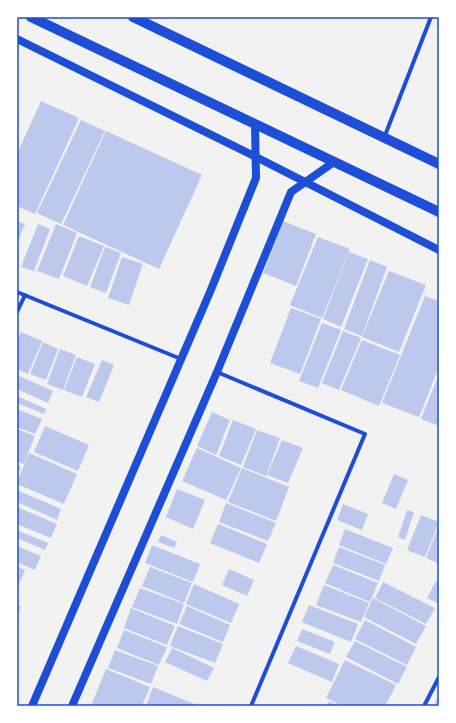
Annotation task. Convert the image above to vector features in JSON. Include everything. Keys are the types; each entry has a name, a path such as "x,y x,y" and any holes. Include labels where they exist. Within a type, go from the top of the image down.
{"main road":[{"path":"31,17 439,212"},
{"path":"133,17 439,164"},
{"path":"17,39 256,157 439,250"},
{"path":"32,706 210,292 256,178 255,124"},
{"path":"72,706 217,372 292,192 334,162"}],"street":[{"path":"384,138 431,17"},
{"path":"17,292 181,359"},
{"path":"17,312 25,295"},
{"path":"217,372 365,434 252,706"},
{"path":"424,706 439,677"}],"building":[{"path":"41,101 79,118 35,214 17,206 17,154"},
{"path":"81,120 105,131 61,224 37,213"},
{"path":"106,131 202,175 159,269 63,225"},
{"path":"17,221 25,224 17,244"},
{"path":"283,221 316,234 296,286 263,273"},
{"path":"38,224 50,229 34,271 21,267"},
{"path":"56,224 77,233 59,279 37,271"},
{"path":"79,236 104,246 87,286 63,276"},
{"path":"318,237 350,249 322,318 290,305"},
{"path":"105,247 121,253 106,293 90,287"},
{"path":"349,252 368,259 341,327 323,319"},
{"path":"122,257 143,264 129,305 108,298"},
{"path":"370,260 387,267 362,336 344,329"},
{"path":"389,271 426,285 399,352 362,337"},
{"path":"425,296 439,301 439,367 419,417 382,403"},
{"path":"291,308 321,319 300,374 270,363"},
{"path":"322,323 341,330 318,388 299,381"},
{"path":"343,331 361,338 339,390 322,383"},
{"path":"21,332 42,341 28,374 17,369 17,342"},
{"path":"362,340 400,355 379,406 341,390"},
{"path":"43,342 58,349 46,380 30,374"},
{"path":"60,349 76,355 63,390 47,384"},
{"path":"77,357 95,364 82,397 64,390"},
{"path":"102,360 114,365 99,402 86,397"},
{"path":"439,374 439,426 421,419"},
{"path":"17,375 53,391 48,403 17,389"},
{"path":"17,396 46,409 44,414 17,403"},
{"path":"17,409 42,419 35,434 17,427"},
{"path":"212,412 230,420 216,455 197,446"},
{"path":"233,420 256,429 241,465 219,456"},
{"path":"45,426 89,445 78,471 34,452"},
{"path":"17,429 35,436 24,464 17,461"},
{"path":"257,430 280,438 266,476 243,467"},
{"path":"282,440 303,448 288,483 267,475"},
{"path":"197,448 241,468 226,500 182,481"},
{"path":"29,453 77,474 64,504 17,484"},
{"path":"17,466 21,467 17,476"},
{"path":"242,468 289,487 276,521 228,502"},
{"path":"394,474 408,480 396,509 382,503"},
{"path":"177,489 205,500 193,529 166,517"},
{"path":"17,490 61,509 57,520 17,502"},
{"path":"226,503 276,523 268,541 219,522"},
{"path":"343,504 368,514 362,530 337,520"},
{"path":"17,507 57,524 51,538 17,524"},
{"path":"407,510 414,512 405,540 398,537"},
{"path":"421,515 439,522 425,557 407,550"},
{"path":"218,524 267,544 259,563 210,543"},
{"path":"439,525 439,564 426,558"},
{"path":"345,529 393,548 386,564 339,545"},
{"path":"17,530 48,543 45,550 17,538"},
{"path":"161,535 177,542 174,548 158,542"},
{"path":"152,545 200,564 193,582 145,563"},
{"path":"17,546 41,556 35,570 17,562"},
{"path":"339,547 385,565 379,581 333,563"},
{"path":"333,565 378,583 370,602 325,583"},
{"path":"17,567 25,570 17,589"},
{"path":"150,567 192,583 184,603 142,586"},
{"path":"229,569 254,580 247,596 222,585"},
{"path":"436,581 439,582 439,600 437,603 427,598"},
{"path":"383,582 435,608 426,624 375,598"},
{"path":"194,584 239,604 231,623 186,604"},
{"path":"324,585 369,603 361,622 316,605"},
{"path":"140,588 184,604 177,624 132,607"},
{"path":"373,598 426,626 416,644 364,617"},
{"path":"17,605 21,607 17,616"},
{"path":"309,605 358,624 351,642 302,622"},
{"path":"187,606 230,625 223,642 179,624"},
{"path":"131,608 175,626 167,645 124,628"},
{"path":"365,620 416,647 407,665 355,639"},
{"path":"178,626 223,644 215,663 170,646"},
{"path":"302,629 335,642 330,654 297,641"},
{"path":"124,630 167,647 159,665 117,648"},
{"path":"355,641 407,667 398,684 346,657"},
{"path":"296,646 339,664 332,682 288,663"},
{"path":"172,648 214,668 207,681 165,662"},
{"path":"115,650 158,666 151,684 108,668"},
{"path":"345,660 396,685 385,706 342,706 326,698"},
{"path":"106,669 150,687 142,706 91,706"},
{"path":"153,687 199,706 146,706"},
{"path":"439,695 439,706 433,706 434,705"},
{"path":"329,701 338,706 327,706"}]}
